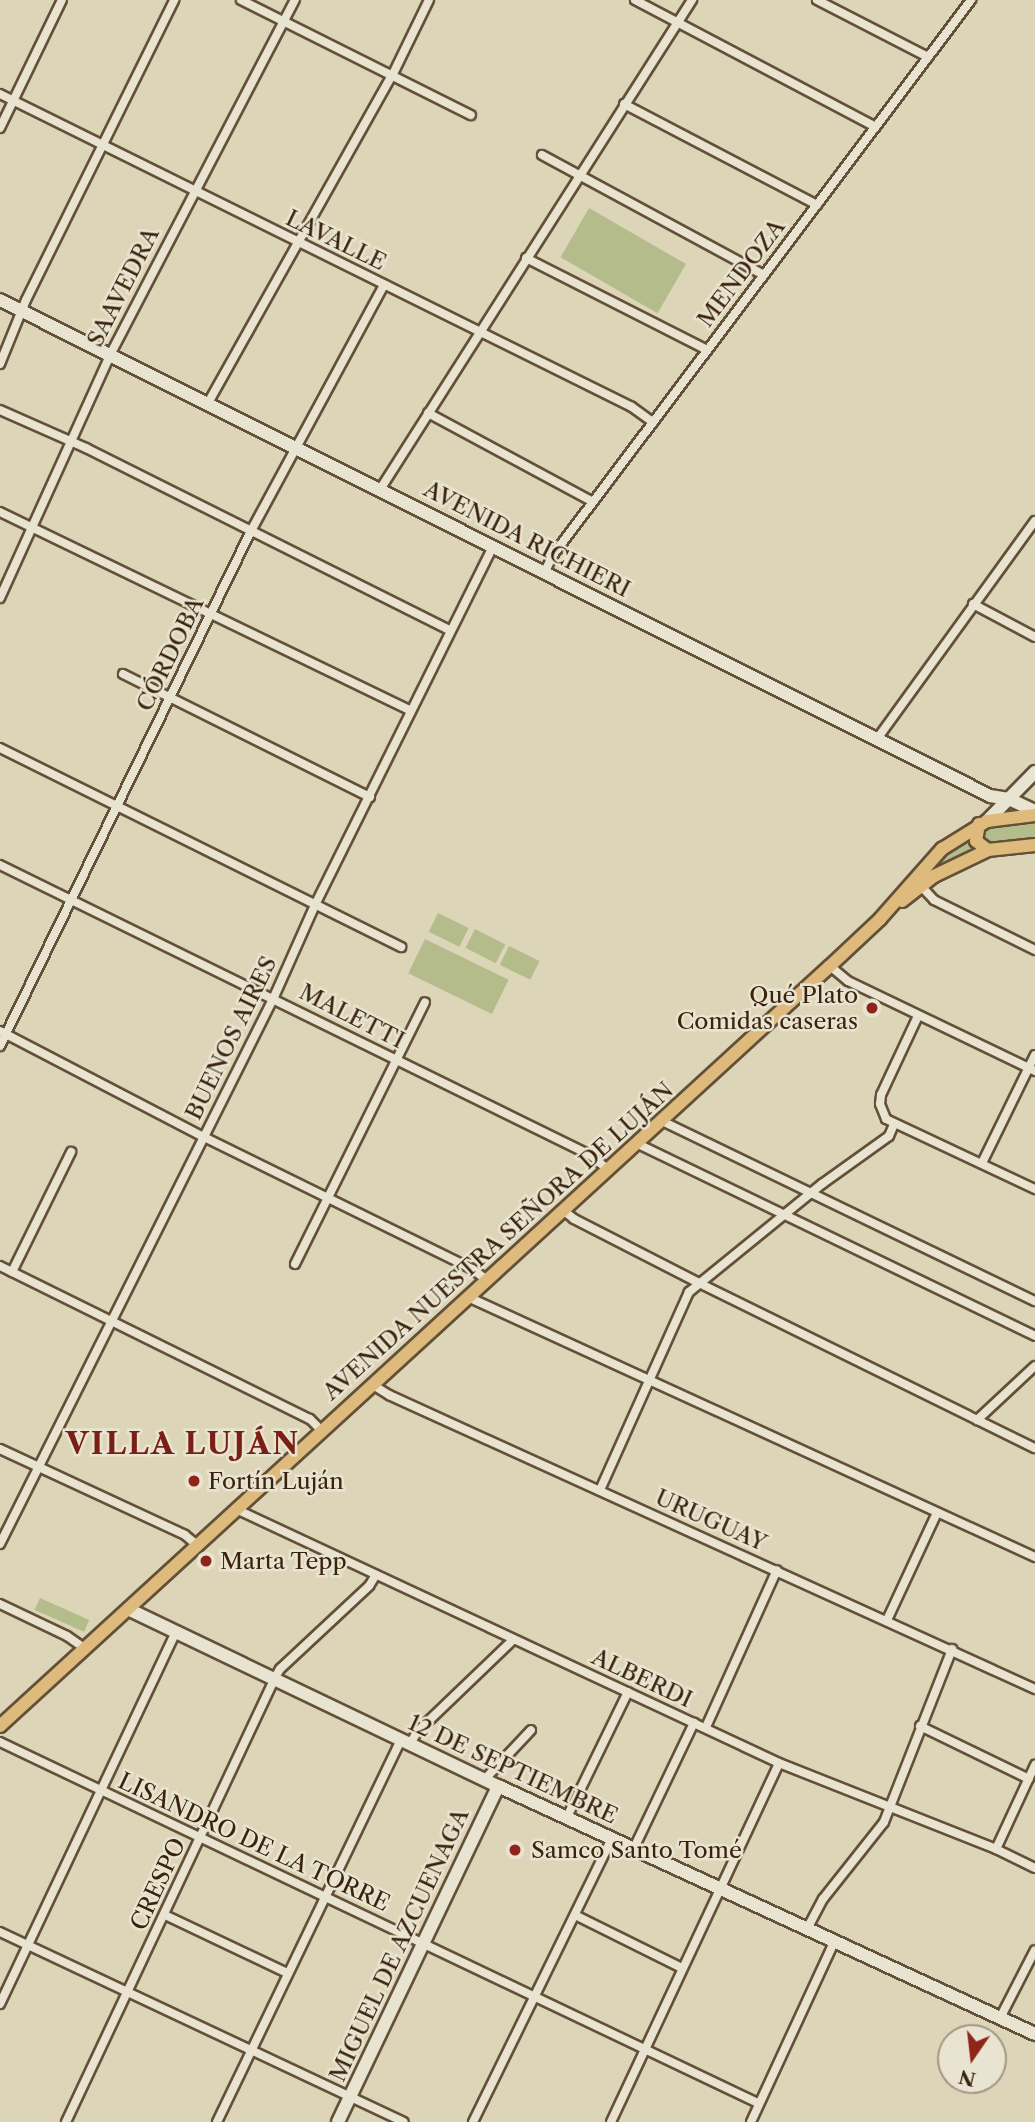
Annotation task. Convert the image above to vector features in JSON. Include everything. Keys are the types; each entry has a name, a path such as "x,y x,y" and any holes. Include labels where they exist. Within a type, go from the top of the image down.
{"main road":[{"name":"AVENIDA NUESTRA SEÑORA DE LUJÁN","path":"0,1726 830,966 880,919 942,849 983,823 1035,813"},
{"path":"983,823 976,841 988,850"},
{"path":"880,919 945,870 988,850 1035,845"}],"street":[{"path":"0,128 62,0"},
{"path":"0,364 22,310 174,0"},
{"path":"241,0 471,115"},
{"name":"SAAVEDRA","path":"0,598 110,355 295,0"},
{"path":"208,403 393,74 429,0"},
{"path":"635,0 876,127"},
{"path":"381,488 692,0"},
{"path":"817,0 928,57"},
{"name":"MENDOZA","path":"545,572 553,555 971,0"},
{"name":"LAVALLE","path":"0,94 632,407 653,422"},
{"path":"624,104 817,205"},
{"path":"542,155 578,177 764,275"},
{"path":"526,258 707,350"},
{"name":"CÓRDOBA","path":"0,1046 3,1032 117,807 251,531 294,446 384,285"},
{"name":"AVENIDA RICHIERI","path":"0,300 381,488 990,796 1009,799 1035,813"},
{"path":"0,410 449,630"},
{"path":"428,413 593,502"},
{"path":"0,512 32,524 410,710"},
{"path":"877,739 1035,521"},
{"name":"BUENOS AIRES","path":"0,1545 274,997 315,905 370,797 449,630 493,546"},
{"path":"974,604 1035,637"},
{"path":"122,674 370,797"},
{"path":"0,748 401,947"},
{"path":"983,823 1035,772"},
{"name":"MALETTI","path":"0,865 274,997 395,1060 593,1156 608,1170"},
{"path":"922,886 934,900 1035,950"},
{"path":"830,966 848,981 1032,1070"},
{"path":"295,1264 425,1002"},
{"path":"918,1016 881,1095 880,1104 886,1119 1035,1188"},
{"path":"3,1032 204,1137 472,1269 486,1280"},
{"path":"982,1163 1032,1070 1035,1055"},
{"path":"662,1121 1035,1301"},
{"path":"600,1490 689,1292 812,1193 889,1136 894,1124"},
{"path":"638,1143 1035,1336"},
{"path":"12,1272 71,1152"},
{"path":"563,1210 699,1283 1035,1448"},
{"path":"0,1266 310,1419 322,1431"},
{"path":"468,1297 1035,1557"},
{"path":"977,1420 1035,1367"},
{"name":"URUGUAY","path":"373,1385 389,1395 1035,1689"},
{"path":"0,1449 185,1535 198,1546"},
{"name":"ALBERDI","path":"238,1510 779,1763 996,1849 1035,1868"},
{"path":"887,1620 937,1513"},
{"path":"706,1727 776,1570"},
{"name":"CRESPO","path":"66,2122 274,1679 280,1669 369,1586 376,1576"},
{"path":"0,1604 67,1636 84,1648"},
{"name":"12 DE SEPTIEMBRE","path":"128,1609 175,1634 498,1786 1035,2034"},
{"path":"0,2004 175,1634"},
{"path":"217,2122 325,1896 405,1742 513,1640"},
{"path":"807,1929 823,1899 879,1829 952,1649"},
{"path":"567,1817 628,1692"},
{"path":"634,1848 694,1723"},
{"path":"920,1726 1029,1779"},
{"path":"485,1779 531,1730"},
{"name":"LISANDRO DE LA TORRE","path":"0,1742 758,2103"},
{"path":"611,2122 779,1763"},
{"path":"996,1849 1035,1765"},
{"name":"MIGUEL DE AZCUENAGA","path":"338,2122 498,1786"},
{"path":"473,2122 612,1838"},
{"path":"164,1915 287,1973"},
{"path":"575,1915 682,1968"},
{"path":"0,1932 403,2122"},
{"path":"751,2122 834,1942"},
{"path":"1000,2018 1035,1950"}],"green space":[{"path":"589,208 686,264 657,313 560,257"},
{"path":"1035,819 1035,841 990,845 985,840 984,829 992,825"},
{"path":"970,836 975,851 936,868 935,862"},
{"path":"438,913 469,928 459,947 429,932"},
{"path":"475,929 505,944 496,963 465,948"},
{"path":"425,939 509,980 492,1014 408,973"},
{"path":"509,946 540,961 530,980 500,965"},
{"path":"40,1598 89,1620 84,1632 35,1610"}],"place":[{"name":"Qué Plato Comidas caseras","path":"872,1008"},
{"name":"Fortín Luján","path":"194,1481"},
{"name":"Marta Tepp","path":"206,1561"},
{"name":"Samco Santo Tomé","path":"515,1850"}],"district":[{"name":"VILLA LUJÁN","path":"183,1444"}]}
